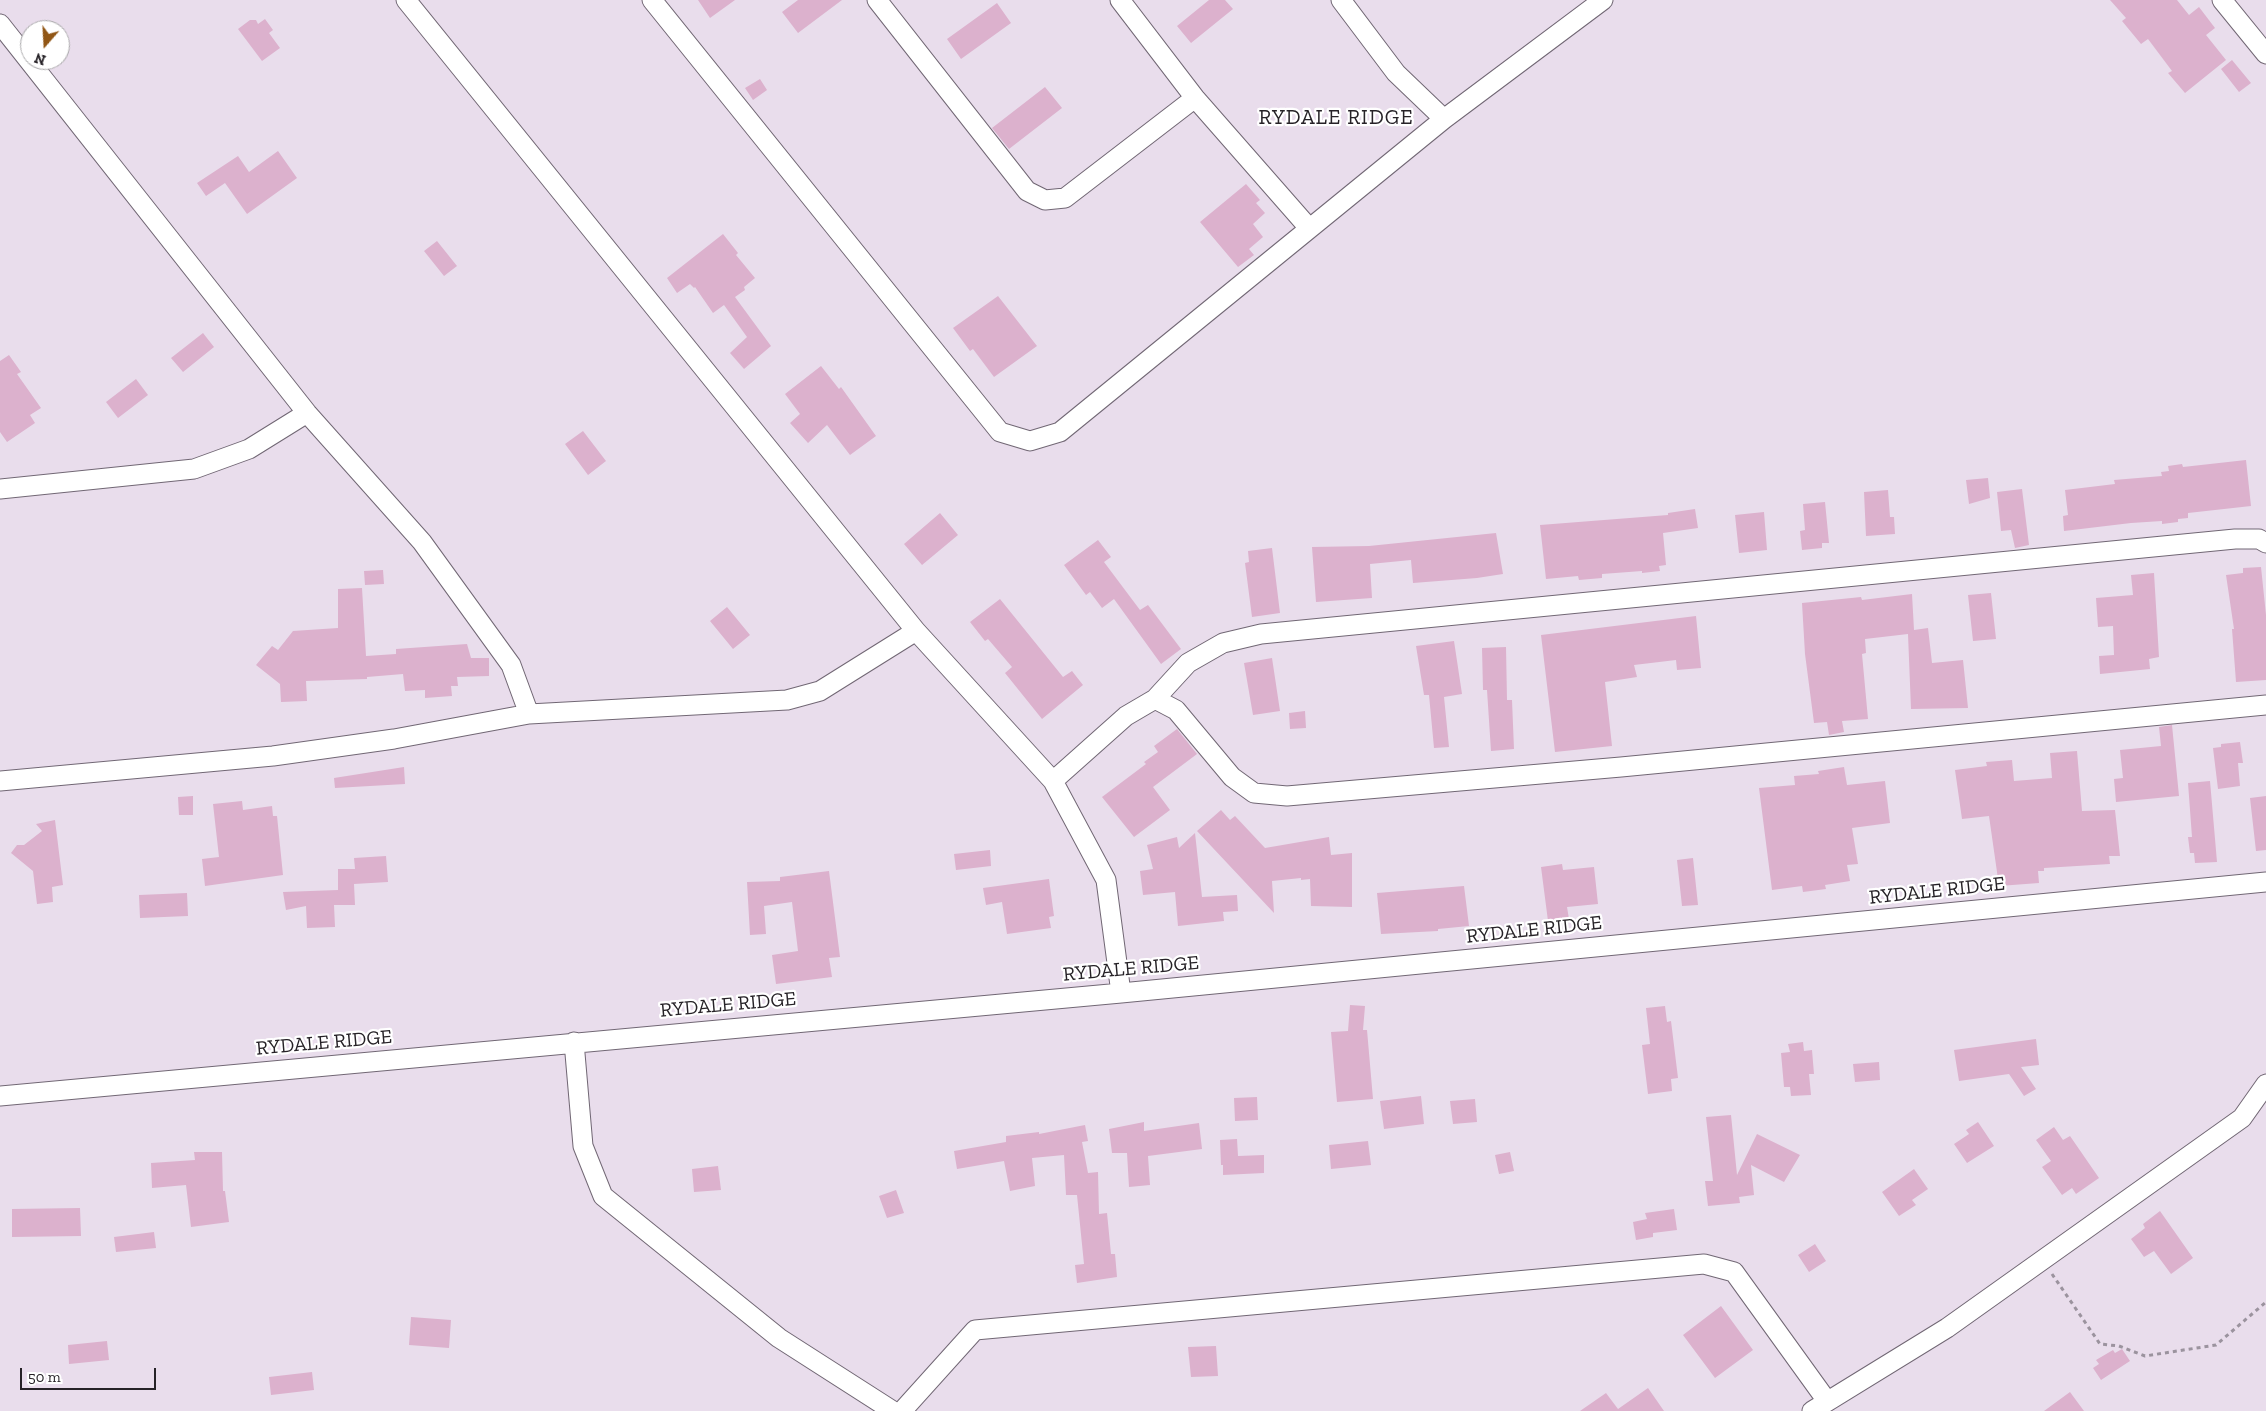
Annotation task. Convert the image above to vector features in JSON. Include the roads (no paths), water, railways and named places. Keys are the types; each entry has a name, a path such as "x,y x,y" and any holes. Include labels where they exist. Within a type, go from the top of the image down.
{"street":[{"path":"406,0 916,630 1053,781 1106,880 1121,993"},
{"path":"652,0 1000,432 1030,440 1060,432 1444,119 1604,0"},
{"path":"876,0 1027,191 1045,200 1065,198 1195,98"},
{"path":"1120,0 1195,98 1310,228"},
{"path":"1342,0 1396,73 1444,119"},
{"path":"2222,0 2266,54"},
{"path":"0,24 307,413 422,542 511,665 529,714"},
{"path":"0,489 194,469 249,449 307,413"},
{"path":"1053,781 1126,716 1155,699 1188,662 1224,644 1261,634 2225,540 2259,539 2266,544"},
{"path":"0,781 273,756 394,739 529,714 787,700 820,691 916,630"},
{"path":"1155,699 1176,710 1232,777 1254,793 1287,796 1621,767 2266,705"},
{"name":"RYDALE RIDGE","path":"0,1096 1121,993 2266,882"},
{"path":"574,1042 583,1146 603,1196 778,1338 893,1411"},
{"path":"902,1411 975,1330 1704,1264 1734,1272 1819,1406 1947,1328 2242,1118 2266,1084"}],"district":[{"name":"RYDALE RIDGE","path":"1336,118"}]}
